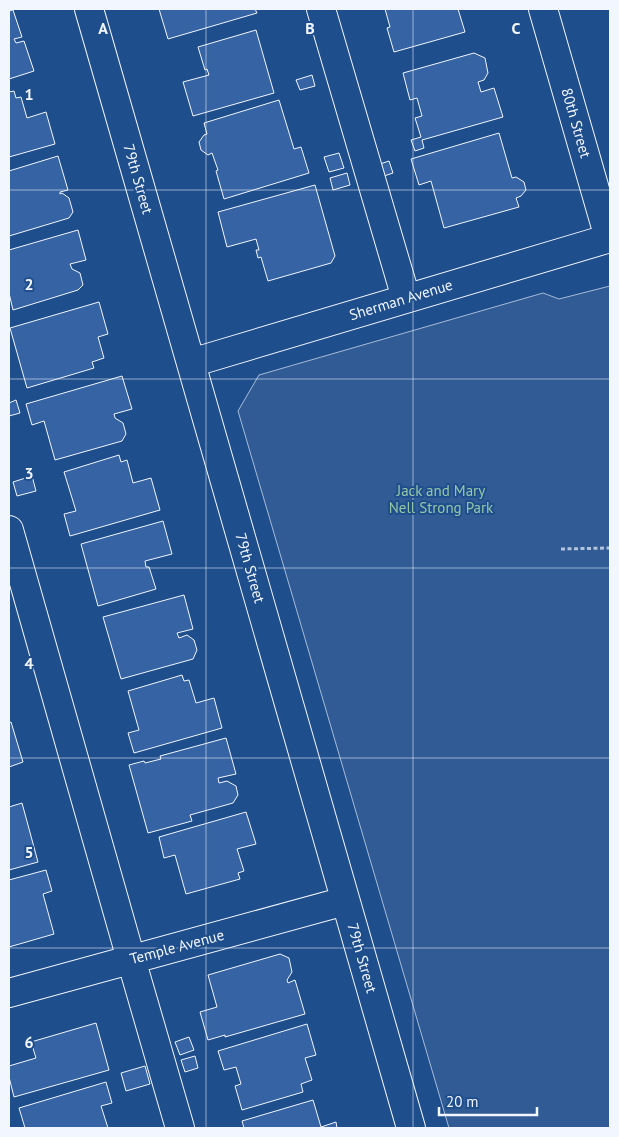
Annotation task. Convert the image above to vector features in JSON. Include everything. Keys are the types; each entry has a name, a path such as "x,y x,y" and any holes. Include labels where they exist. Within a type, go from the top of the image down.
{"street":[{"name":"79th Street","path":"89,9 411,1128"},
{"path":"321,9 406,298"},
{"name":"80th Street","path":"544,9 610,238"},
{"name":"Sherman Avenue","path":"191,362 610,238"},
{"path":"9,530 180,1128"},
{"name":"Temple Avenue","path":"9,993 345,901"}],"path":[{"path":"561,549 610,548"}],"shaded area":[{"name":"Jack and Mary Nell Strong Park","path":"610,286 610,1128 449,1128 238,411 259,375 543,293 559,299"}],"building":[{"path":"159,9 255,9 257,13 168,39"},
{"path":"385,9 458,9 465,32 394,52 387,28 390,27"},
{"path":"13,10 22,37 14,39 16,43 24,41 34,71 9,79 9,11"},
{"path":"256,30 274,93 193,116 183,82 209,75 207,69 205,70 198,47"},
{"path":"474,53 485,58 488,73 484,80 478,82 481,92 494,88 503,117 422,140 424,148 415,151 411,140 421,137 415,118 422,116 417,98 410,100 403,73"},
{"path":"312,75 315,86 300,90 296,80"},
{"path":"14,91 16,98 21,97 27,118 46,112 55,144 9,157 9,92"},
{"path":"279,100 294,149 301,147 309,173 224,199 216,171 218,170 212,153 208,155 201,150 199,142 207,134 204,123"},
{"path":"499,133 512,178 516,177 524,182 526,190 521,196 516,198 519,207 444,228 431,181 419,185 411,159"},
{"path":"339,153 344,168 329,172 324,157"},
{"path":"58,156 68,190 60,192 60,194 62,193 69,198 73,212 69,218 9,236 9,171"},
{"path":"389,161 393,173 384,176 380,164"},
{"path":"347,173 350,185 333,190 330,178"},
{"path":"315,185 335,256 331,263 268,281 261,257 258,258 256,250 259,250 256,239 227,247 218,212"},
{"path":"78,230 86,260 70,264 72,269 80,273 83,285 78,290 13,310 9,293 9,250"},
{"path":"99,302 108,334 98,337 104,358 92,362 94,368 27,388 10,328"},
{"path":"122,376 132,409 114,414 115,418 123,423 126,434 122,441 55,460 44,421 32,425 26,404"},
{"path":"16,400 20,413 9,416 9,403"},
{"path":"119,455 121,462 127,460 133,483 151,478 160,510 70,536 64,514 76,511 64,472"},
{"path":"32,476 36,491 17,496 13,482"},
{"path":"163,521 172,554 145,561 146,567 149,567 156,589 98,606 81,544"},
{"path":"184,595 193,629 177,633 179,638 187,635 194,640 197,650 193,659 121,679 103,617"},
{"path":"182,675 184,681 189,680 196,703 214,698 222,728 134,753 128,733 139,730 128,691"},
{"path":"11,722 23,762 9,767 9,723"},
{"path":"226,738 236,774 218,778 219,783 227,781 236,786 238,795 233,803 190,815 192,821 148,833 129,765 161,759 160,756"},
{"path":"22,803 38,862 9,870 9,807"},
{"path":"246,812 256,844 237,849 244,871 238,873 240,879 186,894 175,855 164,858 159,837"},
{"path":"46,870 52,891 43,894 54,934 9,947 9,880"},
{"path":"280,954 289,958 292,972 287,980 288,983 295,980 305,1014 225,1037 225,1035 208,1040 200,1012 217,1007 208,975"},
{"path":"96,1023 109,1070 14,1097 9,1077 9,1066 36,1058 31,1042"},
{"path":"307,1024 316,1055 305,1058 312,1080 301,1084 303,1092 242,1110 235,1086 241,1084 236,1067 224,1070 218,1051"},
{"path":"189,1037 194,1050 180,1055 175,1042"},
{"path":"195,1056 198,1068 185,1072 181,1060"},
{"path":"145,1066 150,1084 126,1091 121,1073"},
{"path":"106,1082 112,1103 101,1106 108,1128 25,1128 19,1108"},
{"path":"313,1100 321,1127 336,1122 337,1128 244,1128 242,1121"}]}
